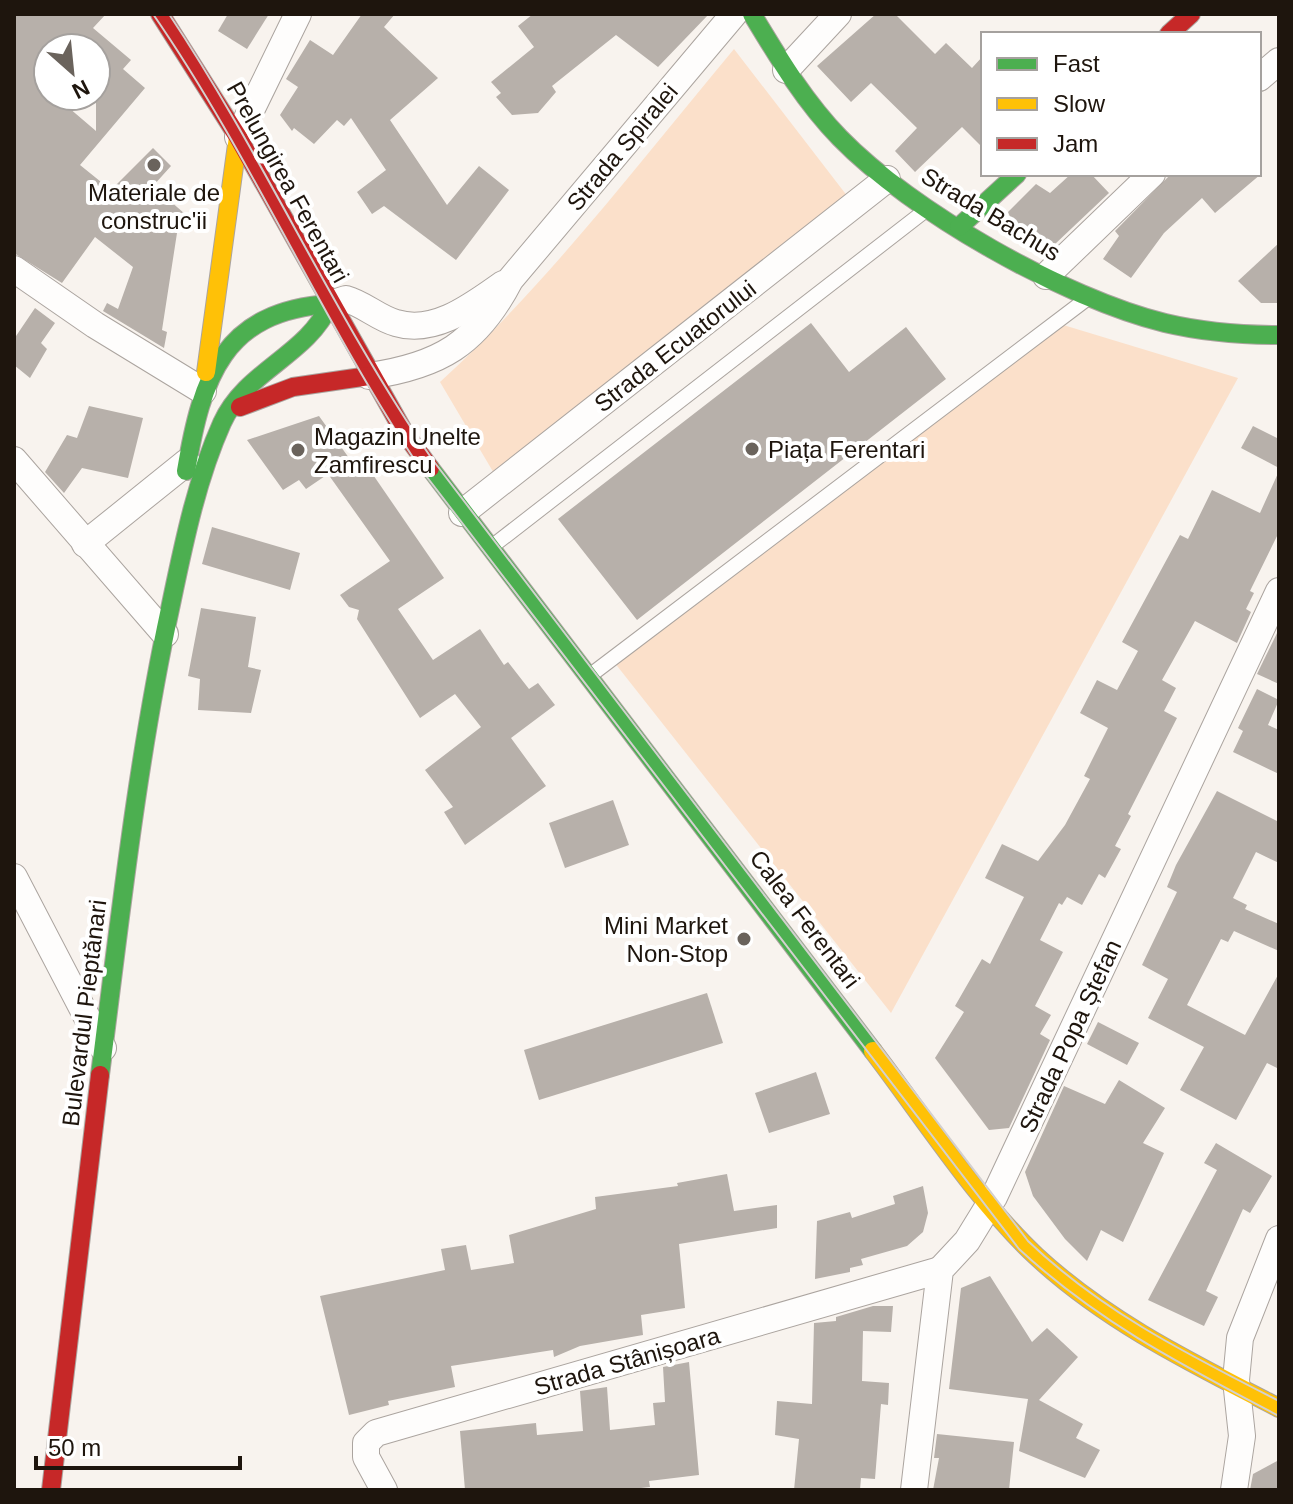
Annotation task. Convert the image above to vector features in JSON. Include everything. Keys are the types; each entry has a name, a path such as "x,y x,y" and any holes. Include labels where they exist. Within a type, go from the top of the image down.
{"main road":[{"name":"Prelungirea Ferentari","path":"161,14 238,137 369,376"},
{"name":"Strada Bachus","path":"752,14 786,70 852,150 887,179 959,227 1089,298 1142,318 1205,332 1279,335"},
{"path":"1171,32 1191,14"},
{"path":"203,391 238,137"},
{"path":"959,227 1015,176"},
{"name":"Bulevardul Pieptănari","path":"51,1490 127,866 182,545 207,463 243,389 305,341 327,314 330,304 284,311 255,322 226,349 203,391 187,462 180,517 182,545"},
{"path":"230,412 293,387 369,376"},
{"name":"Calea Ferentari","path":"369,376 399,425 488,549 1031,1253 1099,1310 1161,1348 1279,1408"}],"street":[{"path":"238,137 298,14"},
{"name":"Strada Spiralei","path":"369,376 407,370 446,355 477,329 497,305 510,280 734,14"},
{"path":"786,70 838,14"},
{"path":"1261,76 1279,61"},
{"path":"1046,276 1150,176"},
{"name":"Strada Ecuatorului","path":"462,513 887,179"},
{"path":"14,269 95,325 203,391"},
{"name":"Strada Spiralei","path":"330,304 346,299 395,323 425,326 461,312 510,280"},
{"path":"14,460 165,634"},
{"path":"85,544 187,462"},
{"name":"Strada Popa Ștefan","path":"940,1270 967,1241 990,1203 1279,591"},
{"path":"14,877 103,1048"},
{"path":"1234,1490 1242,1436 1237,1386 1240,1338 1279,1239"},
{"path":"914,1490 940,1270"},
{"name":"Strada Stânișoara","path":"384,1490 366,1457 366,1443 376,1433 940,1270"}],"lane":[{"path":"488,549 929,208"},
{"path":"588,677 1089,298"}],"shaded area":[{"path":"734,49 848,197 495,475 440,382 556,263"},
{"path":"1060,324 1238,378 891,1013 614,662"}],"building":[{"path":"14,14 106,14 93,28 98,32 32,32 32,112 74,112 96,131 96,112 112,112 112,44 131,60 123,69 145,88 80,165 111,190 153,148 171,166 153,186 185,214 177,233 162,330 167,332 164,348 103,311 107,303 118,309 133,267 95,237 62,283 14,253"},
{"path":"228,14 269,14 247,49 218,31"},
{"path":"362,14 395,14 384,27 438,78 390,120 447,205 479,166 509,190 456,260 384,206 372,214 357,192 386,170 351,118 344,126 337,120 314,144 294,128 292,131 280,115 298,87 286,79 310,40 333,55"},
{"path":"533,14 709,14 658,67 616,35 552,86 556,92 538,113 512,115 496,97 501,93 491,82 534,47 518,26"},
{"path":"876,14 895,14 935,54 946,43 972,68 981,58 981,146 962,127 915,172 895,151 917,128 871,83 851,102 817,66"},
{"path":"1069,176 1093,176 1109,193 1054,245 1015,228 1008,212 1036,184 1050,193"},
{"path":"1169,176 1259,176 1215,213 1202,198 1164,233 1131,278 1103,259 1119,236 1115,231"},
{"path":"1279,243 1279,303 1261,303 1238,281"},
{"path":"35,308 55,323 41,343 47,349 30,378 14,365 14,339"},
{"name":"Piața Ferentari","path":"811,323 849,372 906,327 946,379 637,620 558,519"},
{"path":"89,406 143,418 128,478 82,468 64,493 45,472 67,435 77,438"},
{"path":"319,416 359,472 367,466 444,578 398,609 433,660 480,629 504,665 508,662 529,689 538,683 555,705 511,738 546,786 465,845 444,812 453,807 425,770 481,727 455,694 420,718 357,619 359,610 349,607 340,595 390,561 328,474 306,489 299,480 283,490 247,440"},
{"path":"1253,426 1279,439 1279,468 1241,448"},
{"path":"1279,471 1279,532 1250,591 1254,593 1246,609 1251,612 1237,643 1195,621 1162,680 1176,688 1164,711 1177,718 1128,814 1131,816 1115,846 1121,849 1105,878 1099,874 1082,905 1067,897 1062,905 1059,903 1040,940 1063,952 1035,1006 1051,1015 1040,1034 1050,1040 1009,1128 989,1130 935,1058 964,1012 955,1006 982,959 990,964 1024,897 985,878 1002,844 1038,861 1065,825 1090,779 1084,776 1108,728 1080,713 1097,680 1117,690 1138,651 1122,642 1180,535 1188,539 1212,490 1260,513"},
{"path":"212,527 300,553 290,590 202,564"},
{"path":"201,608 256,617 248,667 261,670 251,713 198,710 200,679 188,676"},
{"path":"1279,629 1279,684 1257,674"},
{"path":"1257,689 1279,700 1268,725 1279,730 1279,774 1233,752 1243,731 1238,728"},
{"path":"1217,791 1279,822 1279,863 1256,852 1233,898 1247,905 1245,909 1279,924 1279,951 1234,931 1228,942 1221,939 1187,1005 1245,1035 1279,973 1279,1069 1267,1063 1236,1120 1180,1090 1204,1047 1148,1018 1168,979 1142,965 1177,892 1167,887 1176,865"},
{"path":"613,800 629,845 565,868 549,823"},
{"path":"707,993 723,1043 539,1100 524,1050"},
{"path":"1098,1022 1139,1043 1127,1065 1087,1044"},
{"path":"816,1072 830,1114 769,1133 755,1093"},
{"path":"1119,1080 1165,1108 1143,1143 1164,1153 1123,1242 1101,1230 1087,1261 1065,1239 1033,1196 1025,1172 1064,1086 1105,1104"},
{"path":"1216,1143 1272,1176 1250,1213 1243,1209 1206,1291 1218,1297 1204,1326 1148,1300 1217,1170 1204,1163"},
{"path":"727,1174 734,1211 777,1205 777,1228 679,1244 685,1308 641,1315 643,1335 580,1346 554,1357 553,1350 451,1366 455,1387 388,1401 389,1405 349,1415 320,1296 445,1270 441,1249 466,1245 471,1270 514,1263 509,1235 596,1209 595,1197 678,1186 677,1183"},
{"path":"923,1186 928,1213 923,1232 907,1246 861,1259 863,1265 850,1268 850,1272 815,1279 817,1221 850,1212 852,1218 895,1204 893,1196"},
{"path":"990,1276 1032,1342 1047,1328 1078,1357 1039,1400 1083,1424 1076,1438 1100,1450 1085,1478 1019,1451 1028,1399 949,1389 961,1288"},
{"path":"873,1306 893,1306 891,1332 863,1331 862,1381 889,1383 888,1405 881,1404 875,1479 861,1478 860,1490 794,1490 799,1439 775,1435 777,1401 812,1404 814,1323 836,1321 836,1317"},
{"path":"689,1362 699,1475 649,1481 650,1487 623,1490 465,1490 460,1431 536,1423 537,1435 583,1431 580,1391 607,1387 610,1430 655,1425 653,1403 665,1402 663,1367"},
{"path":"937,1434 1014,1442 1009,1490 933,1490 939,1458 934,1458"},
{"path":"1279,1460 1279,1490 1250,1490 1253,1474"}],"tram line":[{"path":"153,14 223,126 351,356 420,468 1019,1249 1080,1299 1143,1342 1279,1416"},
{"path":"169,14 237,124 363,350 432,459 1028,1241 1116,1311 1279,1401"}],"traffic: fast":[{"path":"752,14 803,94 840,138 907,195 992,249 1082,294 1165,323 1236,334 1279,335"},
{"path":"959,227 1015,176"},
{"path":"186,471 200,406 210,379 224,355 242,335 265,320 294,309 330,304"},
{"path":"100,1075 148,724 185,538 198,491 213,445 233,405 246,389 307,337 330,304"},
{"path":"430,468 873,1051"}],"traffic: slow":[{"path":"206,372 238,137"},
{"path":"873,1051 993,1210 1063,1280 1152,1340 1279,1408"}],"traffic: jam":[{"path":"160,14 238,137 404,432 430,468"},
{"path":"1171,32 1191,14"},
{"path":"240,407 293,387 369,376"},
{"path":"51,1490 100,1075"}],"place":[{"name":"Materiale de construc'ii","path":"154,165"},
{"name":"Piața Ferentari","path":"752,449"},
{"name":"Magazin Unelte Zamfirescu","path":"298,450"},
{"name":"Mini Market Non-Stop","path":"744,939"}]}
